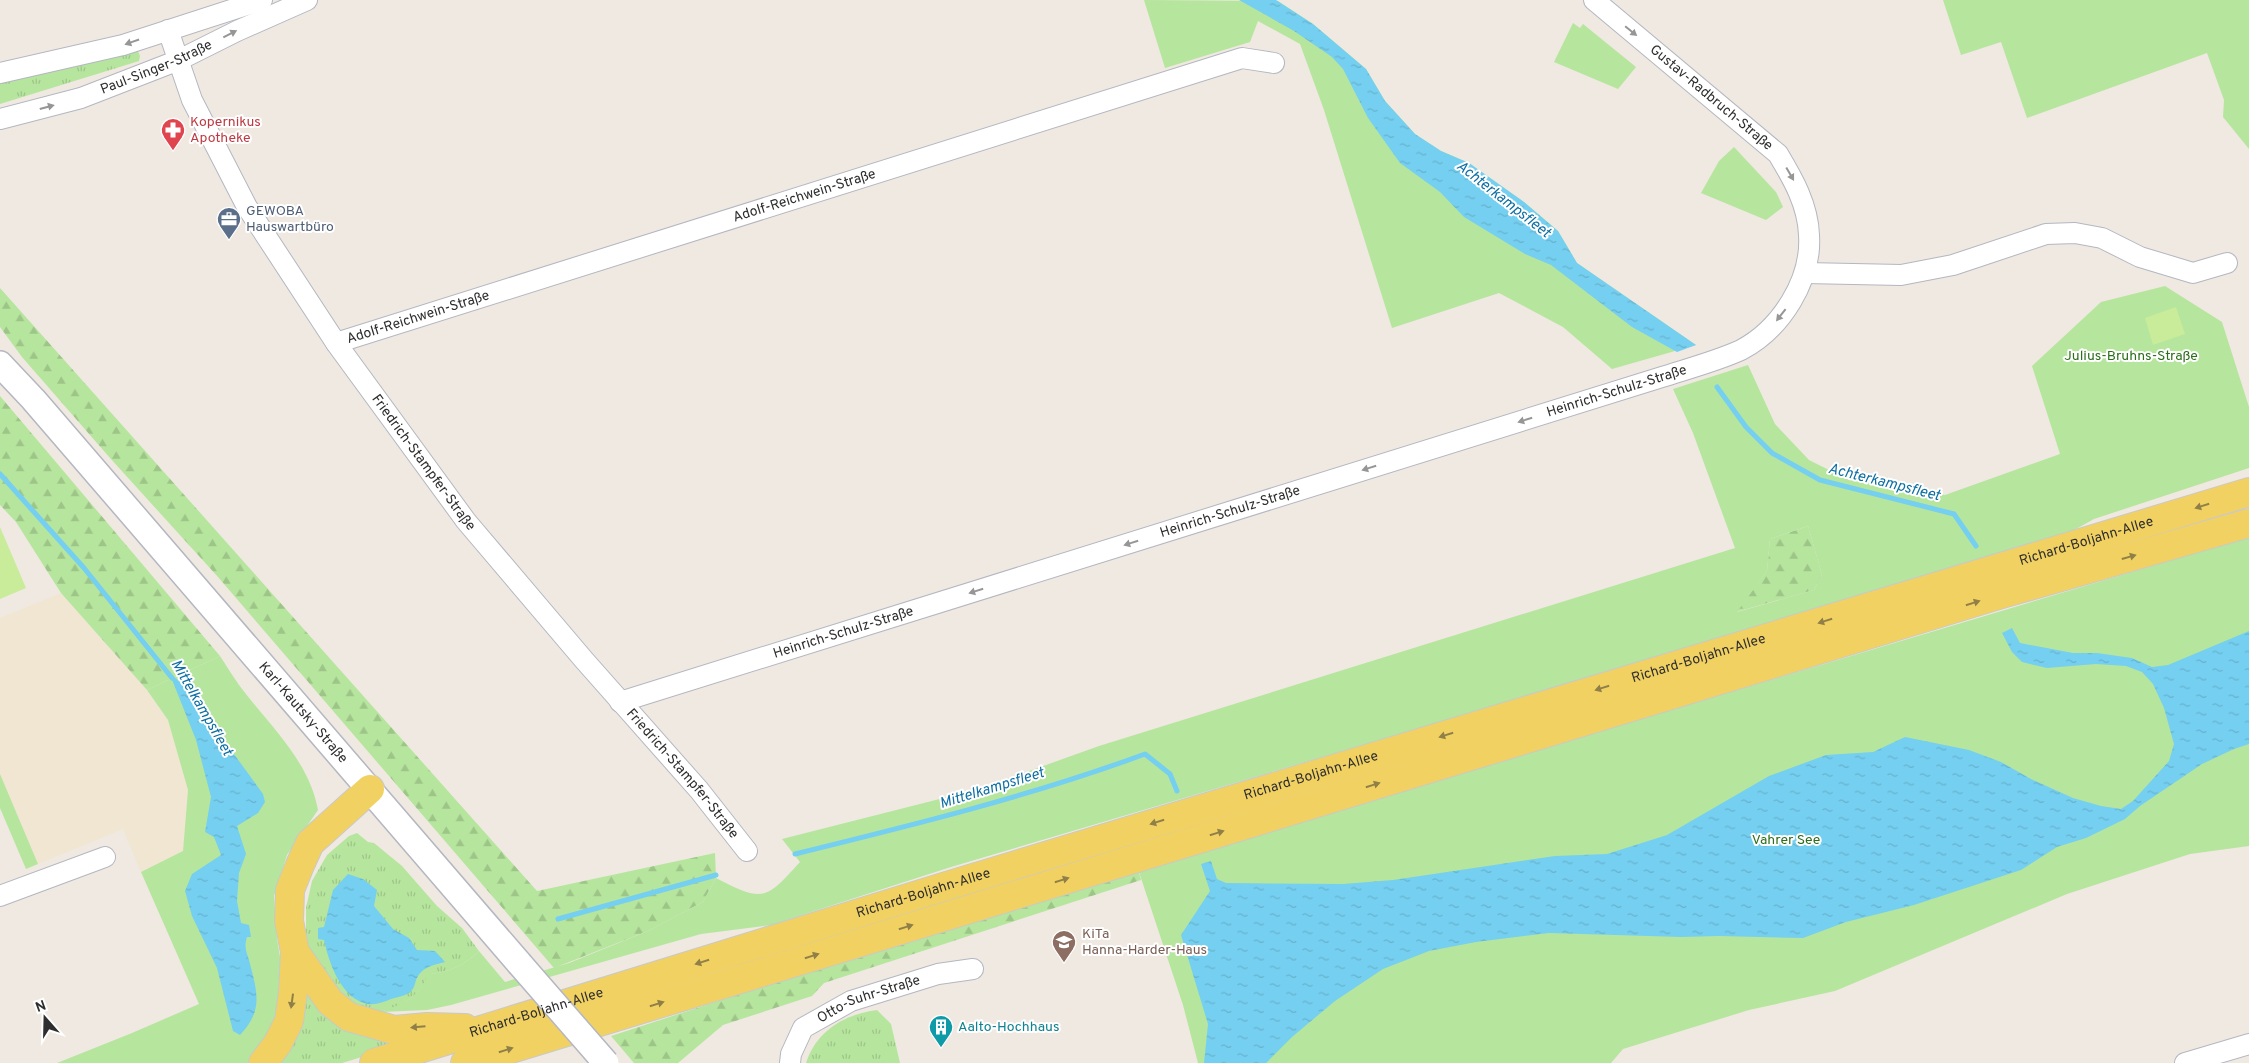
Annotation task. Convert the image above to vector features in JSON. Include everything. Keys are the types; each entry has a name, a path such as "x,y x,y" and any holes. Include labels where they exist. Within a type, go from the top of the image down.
{"main road":[{"name":"Richard-Boljahn-Allee","path":"374,1063 972,878 2249,492"},
{"name":"Richard-Boljahn-Allee","path":"465,1063 2002,594 2249,523"},
{"path":"263,1063 278,1043 289,1021 295,952 290,922 290,890 310,843 370,789"},
{"path":"295,952 330,1002 350,1017 394,1030 427,1026 484,1029"},
{"path":"528,1063 548,1038"}],"street":[{"name":"Paul-Singer-Straße","path":"0,74 123,45 262,0"},
{"name":"Paul-Singer-Straße","path":"0,120 81,98 179,60 237,31 307,0"},
{"name":"Gustav-Radbruch-Straße","path":"1594,0 1778,154 1795,183 1804,208 1809,235 1805,272"},
{"name":"Friedrich-Stampfer-Straße","path":"168,30 192,100 247,207 336,343 466,521 620,702 699,790 747,851"},
{"name":"Adolf-Reichwein-Straße","path":"336,343 1242,58 1274,63"},
{"path":"1805,272 1901,275 1953,265 2046,234 2076,233 2102,238 2140,257 2193,273 2226,263"},
{"name":"Heinrich-Schulz-Straße","path":"620,702 1652,380 1741,349 1768,330 1783,314 1805,272"},
{"name":"Karl-Kautsky-Straße","path":"0,364 33,399 606,1063"},
{"path":"0,896 104,857"},
{"name":"Otto-Suhr-Straße","path":"790,1063 791,1054 803,1028 851,1001 938,974 973,970"},
{"path":"2185,1063 2249,1044"}],"shaded area":[{"path":"61,593 147,690 168,720 188,790 183,851 141,872 123,829 38,864 0,774 0,618"}],"green space":[{"path":"1144,0 1278,1 1313,24 1366,69 1385,101 1415,134 1441,151 1469,163 1524,202 1558,231 1577,263 1696,345 1612,369 1563,327 1499,293 1392,328 1324,110 1300,44 1258,21 1250,42 1165,68"},
{"path":"1943,0 2249,0 2249,149 2223,117 2224,100 2207,53 2027,118 2001,42 1961,55"},
{"path":"1573,23 1580,28 1583,24 1636,67 1618,89 1554,62"},
{"path":"132,49 138,51 139,61 0,104 0,80"},
{"path":"1734,147 1776,192 1783,207 1766,220 1701,193 1719,161"},
{"name":"Julius-Bruhns-Straße","path":"2165,286 2222,322 2249,407 2249,468 2094,519 2058,539 951,867 771,925 701,934 451,1005 427,1010 381,1012 409,999 419,990 429,974 444,972 457,967 479,951 505,982 569,963 648,931 703,902 716,878 754,894 770,891 800,862 782,839 979,789 1099,746 1735,548 1693,433 1673,389 1748,365 1775,424 1809,460 1849,480 1945,495 2060,454 2032,366 2101,302","holes":["1808,526 1822,575 1814,590 1737,612 1767,571 1770,539"]},
{"path":"0,288 537,891 715,853 716,878 703,902 648,931 554,968 218,577 22,357 0,327"},
{"path":"2176,307 2185,334 2153,345 2145,318"},
{"path":"0,396 220,656 147,690 61,593 16,522 0,505"},
{"path":"1808,526 1822,575 1814,590 1736,612 1767,571 1770,539"},
{"path":"0,527 26,588 0,599"},
{"name":"Vahrer See","path":"2249,537 2249,846 2190,854 2067,894 1835,991 1749,1010 1623,1049 1611,1063 1198,1063 1183,1005 1138,869"},
{"path":"220,656 239,685 297,759 313,792 318,810 287,855 274,896 277,939 285,987 281,1020 254,1063 57,1063 199,1004 141,872 183,851 188,790 168,720 147,690"},
{"path":"0,774 38,864 26,869 0,808"},
{"path":"357,833 368,842 374,843 402,866 437,906 462,928 479,951 457,967 444,972 430,974 417,992 403,1003 365,1016 345,1004 313,963 306,938 306,908 312,881 327,855 349,836"},
{"path":"1138,869 1141,880 824,983 812,996 723,1025 678,1063 634,1063 611,1036 921,935"},
{"path":"298,970 408,1043 342,1063 273,1063"},
{"path":"877,1010 891,1024 900,1063 806,1063 817,1042 833,1026 854,1015"}],"water":[{"path":"1239,0 1276,0 1313,24 1366,69 1385,101 1415,134 1441,151 1469,163 1524,202 1558,231 1577,263 1696,345 1677,352 1632,327 1551,265 1525,254 1464,217 1440,192 1400,163 1368,118 1343,69 1332,57 1294,31"},
{"name":"Vahrer See","path":"2012,628 2020,643 2073,653 2097,653 2132,658 2152,667 2168,665 2249,631 2249,744 2202,764 2140,806 2125,819 2086,838 2057,847 2021,870 1914,905 1846,922 1803,938 1549,933 1476,942 1429,951 1383,969 1335,1001 1292,1037 1266,1063 1204,1063 1208,1024 1181,935 1210,891 1201,864 1211,861 1217,879 1226,883 1343,884 1393,880 1555,856 1607,854 1667,835 1769,776 1826,755 1873,752 1905,737 1969,750 2001,762 2031,779 2073,798 2101,806 2121,809 2133,801 2169,761 2174,744 2164,708 2153,684 2142,672 2126,666 2096,664 2047,668 2022,662 2012,652 2002,633"},
{"path":"169,672 186,688 263,794 265,802 258,813 237,826 246,854 239,873 237,901 241,923 249,925 251,937 247,937 246,948 256,991 256,1008 253,1017 240,1035 233,1031 217,968 192,916 185,891 192,874 221,855 214,837 205,832 211,797 196,740"},
{"path":"348,874 363,879 377,890 374,906 393,929 409,938 417,950 435,951 445,962 423,970 417,978 413,989 407,994 374,1004 359,1001 350,995 338,979 329,959 324,940 318,939 318,928 324,927 333,890"}],"waterway":[{"name":"Achterkampsfleet","path":"1717,387 1746,427 1772,453 1820,480 1954,514 1976,546"},
{"name":"Mittelkampsfleet","path":"0,474 84,568 172,678"},
{"name":"Mittelkampsfleet","path":"795,854 928,821 1059,783 1145,754 1170,774 1177,791"},
{"name":"Mittelkampsfleet","path":"558,919 716,875"}],"place":[{"name":"Kopernikus Apotheke","path":"173,151"},
{"name":"GEWOBA Hauswartbüro","path":"229,240"},
{"name":"KiTa Hanna-Harder-Haus","path":"1064,963"},
{"name":"Aalto-Hochhaus","path":"941,1048"}]}
